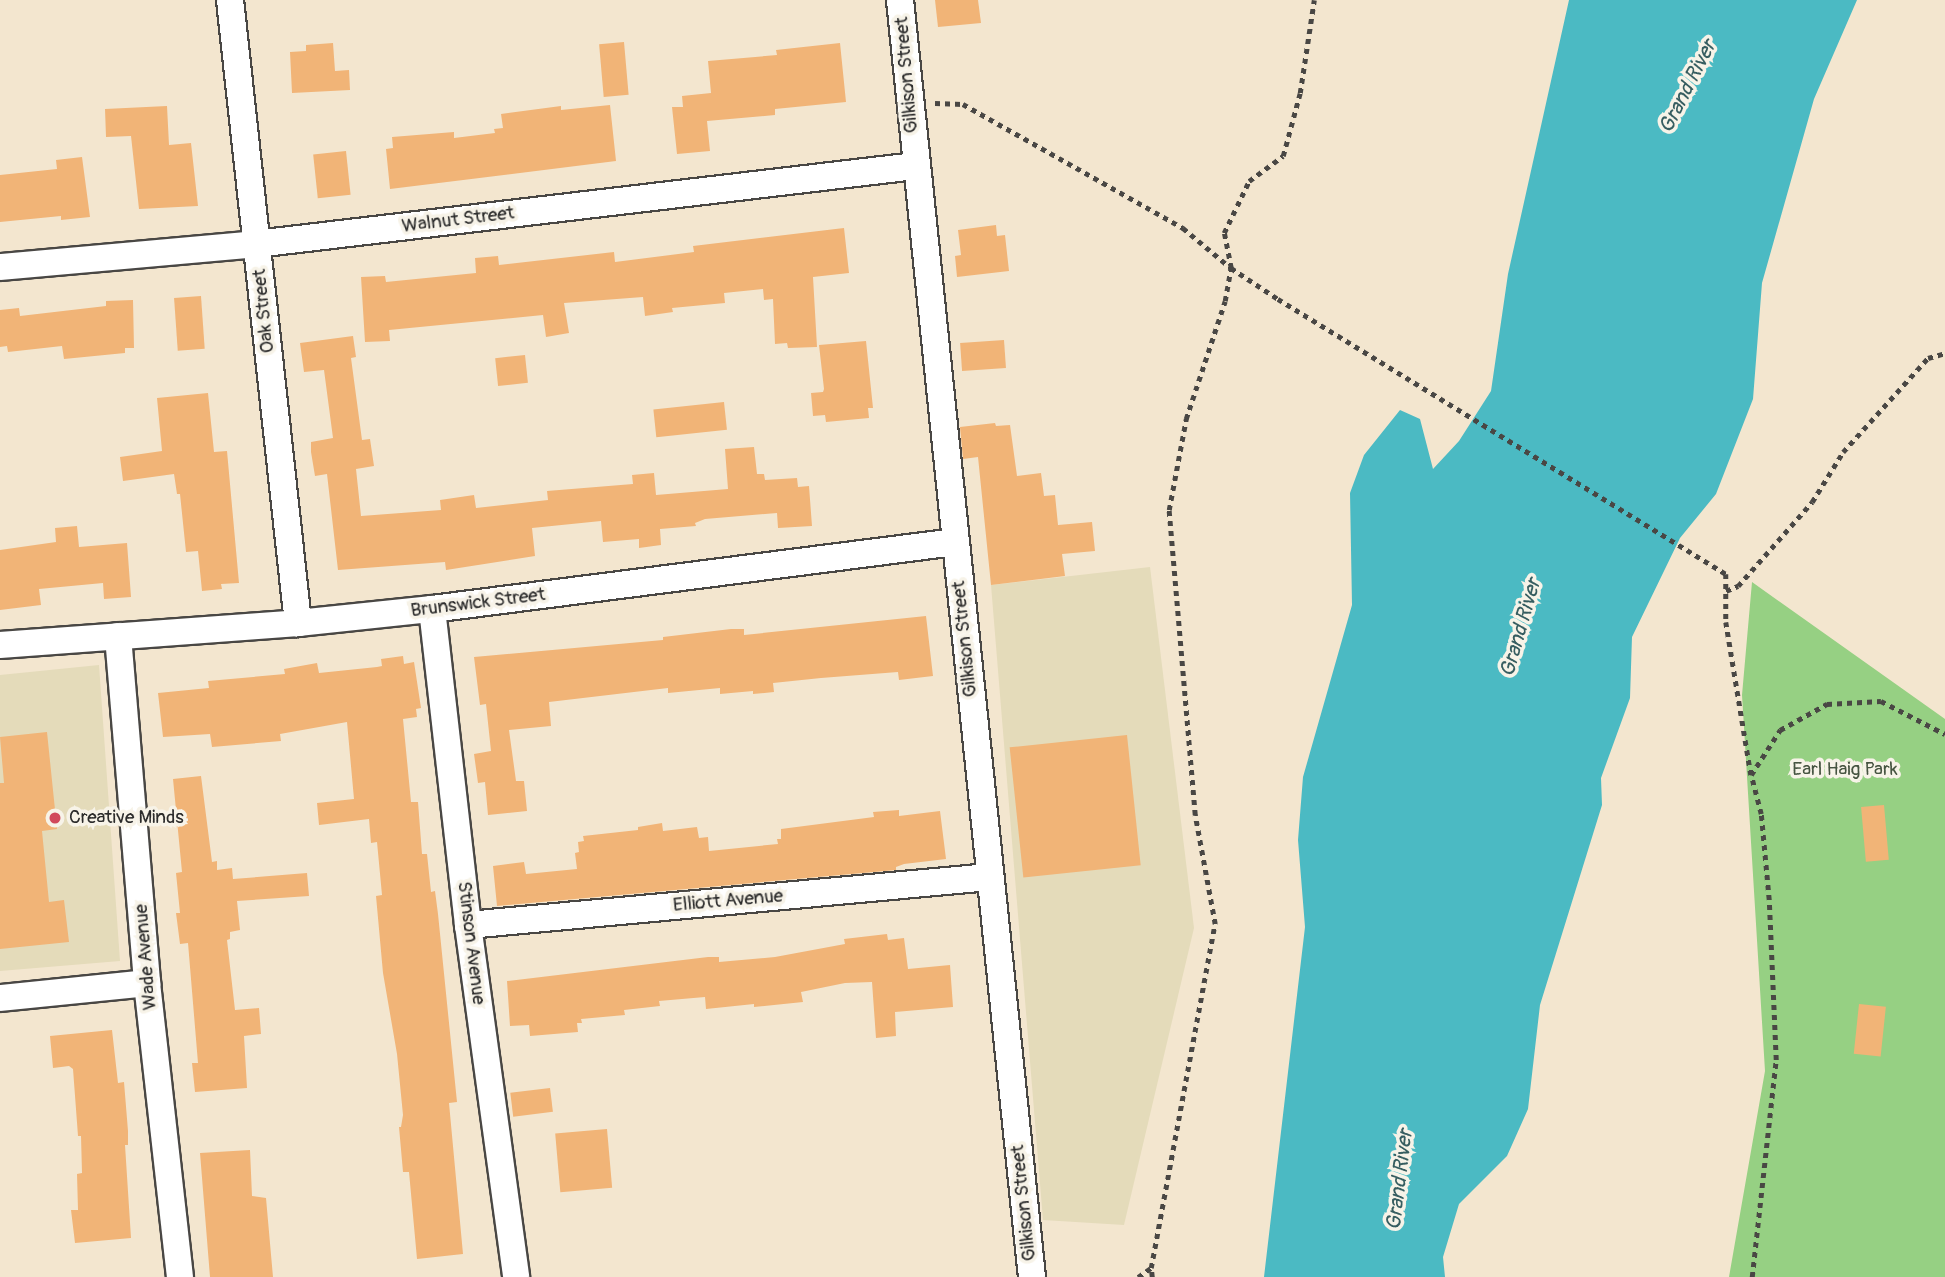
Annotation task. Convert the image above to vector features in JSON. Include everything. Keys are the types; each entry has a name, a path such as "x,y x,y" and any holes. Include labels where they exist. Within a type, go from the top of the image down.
{"street":[{"name":"Oak Street","path":"230,0 298,623"},
{"name":"Gilkison Street","path":"900,0 915,166 1032,1277"},
{"name":"Walnut Street","path":"0,267 256,244 915,166"},
{"name":"Brunswick Street","path":"0,645 298,623 432,609 955,542"},
{"name":"Stinson Avenue","path":"432,609 468,925 516,1277"},
{"name":"Wade Avenue","path":"118,636 147,983 180,1277"},
{"name":"Elliott Avenue","path":"468,925 989,877"},
{"path":"0,998 147,983"}],"path":[{"path":"1152,1277 1151,1268 1215,924 1195,815 1169,510 1186,419 1225,301 1231,268 1224,233 1249,181 1283,156 1300,93 1314,0"},
{"path":"962,104 1183,228 1231,268 1278,299 1726,574 1726,622 1751,775 1761,814 1769,900 1776,1060 1752,1277"},
{"path":"1726,591 1738,586 1812,502 1843,452 1928,358 1945,353"},
{"path":"1751,775 1780,730 1827,704 1881,701 1945,734"},
{"path":"1138,1277 1151,1268"}],"shaded area":[{"path":"1150,567 1194,928 1124,1225 1043,1220 991,585"},
{"name":"Creative Minds","path":"99,665 120,961 0,971 0,675"}],"green space":[{"name":"Earl Haig Park","path":"1752,582 1945,719 1945,1277 1729,1277 1765,1071 1742,695"}],"water":[{"name":"Grand River","path":"1569,0 1857,0 1814,99 1762,283 1753,399 1716,494 1680,538 1632,637 1630,698 1601,778 1602,805 1540,1005 1528,1109 1507,1156 1459,1204 1443,1257 1445,1277 1264,1277 1305,927 1298,840 1303,777 1352,605 1350,493 1364,455 1400,410 1420,419 1433,469 1459,441 1491,391 1508,274"}],"building":[{"path":"935,0 978,0 981,23 938,27"},
{"path":"624,42 629,95 604,97 599,44"},
{"path":"333,43 335,71 349,70 350,90 292,93 290,52 306,51 306,45"},
{"path":"840,43 846,102 775,109 775,115 707,121 710,151 677,154 672,107 683,107 682,96 711,93 708,61 777,55 776,50"},
{"path":"610,105 616,161 390,189 386,149 393,148 392,137 454,132 454,138 495,133 494,129 503,128 501,114 561,106 561,110"},
{"path":"167,106 169,145 191,143 198,206 139,209 131,136 106,137 105,109"},
{"path":"346,151 351,195 318,198 313,154"},
{"path":"82,157 90,217 61,220 61,216 0,222 0,175 57,169 56,160"},
{"path":"996,225 997,236 1005,235 1009,271 957,277 955,256 961,255 958,230"},
{"path":"844,228 849,273 813,277 817,347 788,348 787,343 775,344 773,299 764,300 763,289 724,293 725,303 672,308 673,312 645,316 643,297 564,303 569,333 546,337 543,315 389,330 390,341 365,342 361,277 385,276 386,282 476,273 475,258 498,256 499,265 614,252 615,262 694,252 693,246"},
{"path":"201,296 205,349 178,351 174,298"},
{"path":"133,300 134,348 125,348 125,353 64,359 62,346 8,352 7,346 0,347 0,310 19,308 20,316 106,306 106,301"},
{"path":"353,336 356,357 351,358 362,440 370,439 374,466 356,469 361,516 441,510 440,500 474,495 476,508 548,500 547,491 633,484 632,475 654,473 656,495 728,489 725,449 754,447 757,474 764,474 765,480 797,478 798,487 809,486 812,526 778,528 777,513 705,519 695,523 696,526 660,529 661,545 639,548 639,539 603,542 601,521 532,528 535,556 446,570 445,562 338,570 327,474 315,476 311,452 311,442 333,438 324,370 304,372 300,343"},
{"path":"1004,340 1006,368 962,371 960,343"},
{"path":"866,341 873,408 868,408 869,418 826,422 825,415 813,416 811,393 823,392 824,389 819,345"},
{"path":"525,355 528,383 498,386 495,358"},
{"path":"208,393 214,452 227,451 239,583 221,584 222,589 202,591 198,551 186,552 180,494 177,494 174,474 123,481 120,457 162,451 157,398"},
{"path":"724,402 727,430 656,437 653,409"},
{"path":"995,423 996,426 1010,425 1017,476 1041,473 1044,496 1055,495 1058,525 1092,522 1095,551 1062,554 1065,576 991,585 978,457 963,459 960,427"},
{"path":"77,526 79,547 127,543 131,597 104,599 103,583 39,589 41,605 0,610 0,550 56,542 55,528"},
{"path":"926,616 933,676 899,680 898,672 773,683 774,692 753,694 753,691 720,694 720,688 668,693 668,688 549,702 551,726 509,730 516,781 524,781 527,811 488,815 485,782 478,783 474,754 491,751 486,704 480,705 474,657 663,640 663,637 731,629 744,629 744,635"},
{"path":"403,656 404,664 414,662 421,708 416,709 417,717 403,719 411,802 418,802 422,854 427,854 431,892 435,891 438,914 457,1102 449,1103 463,1254 417,1259 409,1172 403,1172 399,1127 403,1115 397,1054 383,973 376,896 382,895 377,842 371,843 369,819 319,825 317,803 354,799 347,722 280,734 281,741 212,747 210,734 163,737 158,693 209,688 208,681 285,674 284,669 317,663 319,673 377,667 382,666 381,659"},
{"path":"47,732 57,829 42,831 49,902 64,900 69,942 0,949 0,783 4,783 0,737"},
{"path":"1127,735 1141,865 1023,878 1010,747"},
{"path":"201,776 212,862 217,861 217,870 232,868 233,879 307,873 309,896 237,901 240,930 230,932 230,939 227,940 235,1010 259,1008 261,1034 244,1036 247,1088 195,1092 192,1063 198,1063 188,943 180,944 176,913 180,913 176,873 182,872 173,779"},
{"path":"1884,805 1889,860 1866,862 1861,807"},
{"path":"899,810 899,816 940,811 946,859 904,864 896,867 896,870 497,906 493,866 524,862 526,874 577,869 575,853 579,852 578,842 584,841 583,836 638,830 638,827 662,823 663,831 697,827 699,838 708,837 709,851 778,844 781,829 874,817 873,812"},
{"path":"887,934 888,940 904,938 908,969 950,965 953,1007 895,1012 896,1036 876,1038 872,982 845,983 801,992 803,1002 754,1007 754,1004 706,1009 705,997 659,1001 660,1006 624,1010 625,1015 581,1019 582,1023 577,1023 578,1032 530,1036 529,1025 510,1026 507,981 708,957 719,957 719,962 775,957 845,944 844,939"},
{"path":"1859,1004 1886,1007 1881,1057 1854,1054"},
{"path":"112,1030 118,1083 124,1082 131,1238 75,1243 71,1210 78,1210 77,1174 82,1173 81,1136 78,1136 73,1069 69,1066 53,1068 50,1036"},
{"path":"550,1088 553,1112 513,1117 510,1093"},
{"path":"607,1129 612,1188 560,1192 555,1134"},
{"path":"250,1150 252,1196 266,1198 273,1277 210,1277 200,1153"}],"place":[{"name":"Creative Minds","path":"55,818"}]}
